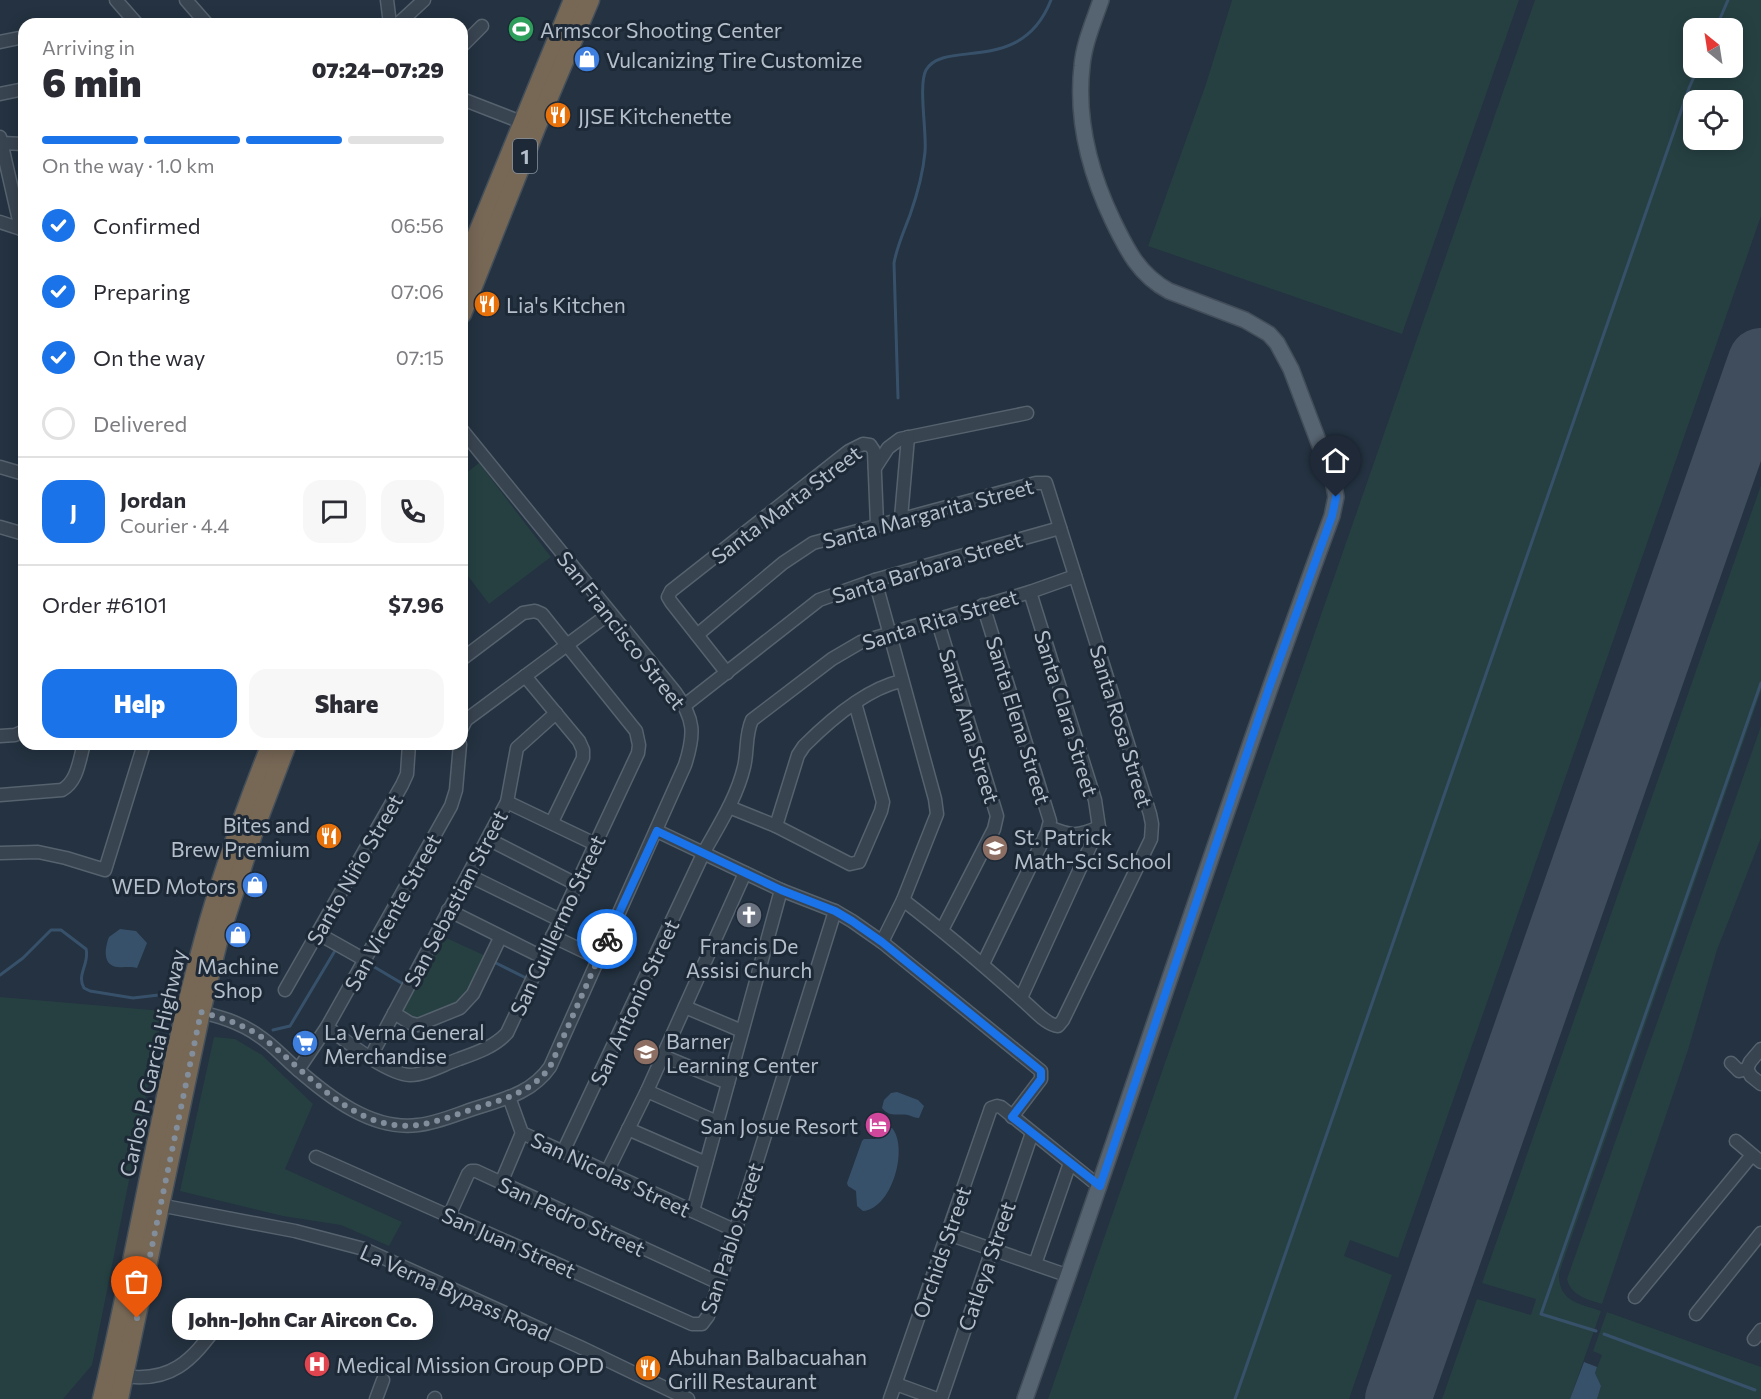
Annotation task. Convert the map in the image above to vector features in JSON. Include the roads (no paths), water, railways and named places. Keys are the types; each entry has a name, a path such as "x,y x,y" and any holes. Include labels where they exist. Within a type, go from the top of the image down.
{"highway":[{"name":"1","path":"468,297 573,0"},
{"name":"1","path":"468,258 590,0"},
{"name":"Carlos P. Garcia Highway","path":"102,1399 116,1375 194,1010 218,942 269,750"},
{"name":"Carlos P. Garcia Highway","path":"247,829 284,750"},
{"name":"Carlos P. Garcia Highway","path":"116,1375 119,1399"}],"main road":[{"path":"1025,1399 1100,1186 1265,699 1332,516 1336,497 1329,469 1291,369 1277,343 1269,334 1245,320 1169,291 1146,277 1135,264 1121,239 1093,174 1084,131 1082,62 1101,0"}],"street":[{"path":"116,0 132,18"},
{"path":"186,0 202,18"},
{"path":"387,0 389,18"},
{"path":"404,18 424,0"},
{"path":"468,40 482,26"},
{"path":"0,42 18,38"},
{"path":"0,94 18,90"},
{"path":"468,101 529,125"},
{"path":"18,143 1,140 18,212"},
{"path":"0,222 18,228"},
{"path":"875,468 888,448 908,437 1027,413"},
{"name":"San Francisco Street","path":"194,1010 227,1019 250,1030 324,1091 350,1108 384,1122 419,1125 443,1119 528,1089 541,1079 550,1067 685,765 692,744 690,719 685,705 468,437"},
{"path":"901,518 908,437"},
{"name":"Santa Marta Street","path":"697,635 668,597 671,591 849,451 862,444 870,445 874,451 877,524"},
{"path":"0,467 18,472"},
{"name":"Santa Margarita Street","path":"697,635 783,563 813,543 877,524 1041,482 1046,483"},
{"name":"Santa Rosa Street","path":"1021,998 1052,1025 1058,1026 1063,1020 1147,849 1153,832 1150,814 1046,483"},
{"path":"0,527 18,532"},
{"name":"Santa Barbara Street","path":"685,705 811,605 828,596 875,580 1060,528"},
{"name":"Santa Rita Street","path":"704,852 729,807 744,767 748,730 758,714 854,645 1030,592 1075,576"},
{"path":"875,580 935,799 937,814 903,900 882,942"},
{"name":"Santa Clara Street","path":"1030,592 1095,800 1099,826"},
{"name":"Santa Elena Street","path":"983,605 1049,816 1049,827 983,964"},
{"path":"468,654 523,613 530,611 542,614 567,645"},
{"path":"468,718 610,613"},
{"name":"Santa Ana Street","path":"937,619 997,816 994,829 942,930"},
{"path":"697,635 727,673"},
{"name":"San Guillermo Street","path":"327,1027 370,1058 398,1072 410,1075 479,1052 507,1033 638,753 639,737 636,731 567,645"},
{"path":"525,675 579,741 583,750 583,758 552,822"},
{"path":"776,826 798,755 810,740 855,703 878,689 901,681"},
{"path":"729,807 776,826 850,864 861,860 883,802 855,703"},
{"name":"San Sebastian Street","path":"370,1058 507,802 517,748 556,712"},
{"path":"0,736 18,734"},
{"path":"0,795 55,791 69,787 73,782 82,750"},
{"path":"0,853 38,852 105,870 142,750"},
{"name":"Santo Niño Street","path":"285,990 402,785 407,774 409,750"},
{"name":"San Vicente Street","path":"298,1070 327,1027 451,806 456,790 459,750"},
{"path":"507,802 595,844"},
{"path":"1049,827 1071,835 1084,833 1099,826"},
{"path":"903,900 983,964 1021,998 1099,826"},
{"path":"657,831 781,890 835,911 882,942 1041,1071 1041,1079 1012,1117 1100,1186"},
{"path":"488,839 576,884"},
{"name":"San Antonio Street","path":"563,1152 704,852"},
{"path":"607,1172 647,1091 745,873"},
{"path":"468,875 560,920"},
{"path":"693,1211 781,890"},
{"path":"448,910 542,957"},
{"name":"San Pablo Street","path":"702,1324 708,1316 719,1283 835,911"},
{"path":"317,933 365,960"},
{"path":"552,936 598,958"},
{"path":"394,1013 418,1025 460,1008 473,994 500,938"},
{"path":"685,1007 742,1031"},
{"path":"1761,1049 1748,1066 1751,1076 1761,1084"},
{"path":"663,1056 728,1083"},
{"path":"1731,1064 1739,1071 1748,1069"},
{"path":"647,1091 717,1122"},
{"name":"San Nicolas Street","path":"509,1097 522,1133 734,1230"},
{"name":"Orchids Street","path":"890,1399 990,1111 994,1107 1001,1107 1012,1117"},
{"path":"628,1129 706,1163"},
{"path":"501,1183 522,1133"},
{"name":"Catleya Street","path":"939,1399 1032,1133"},
{"path":"1635,1297 1756,1158 1736,1141"},
{"name":"San Juan Street","path":"316,1157 692,1324 702,1324"},
{"path":"1035,1264 1070,1163"},
{"name":"San Pedro Street","path":"449,1216 471,1171 476,1171 719,1283"},
{"name":"La Verna Bypass Road","path":"152,1204 295,1231 364,1249 688,1399"},
{"path":"1696,1314 1761,1233"},
{"path":"948,1234 1069,1276"},
{"path":"116,1375 153,1377 179,1368 195,1354 231,1308"},
{"path":"376,1399 383,1380"},
{"path":"896,1384 939,1399"}],"water":[{"path":"120,929 136,931 147,943 137,968 112,966 107,959 106,946 109,937"},
{"path":"897,1092 918,1100 924,1106 919,1118 891,1114 882,1108 884,1100 891,1093"},
{"path":"884,1127 892,1128 897,1137 899,1149 895,1176 882,1200 873,1208 863,1211 857,1206 856,1191 847,1183 862,1141 875,1139"},
{"path":"1584,1362 1597,1367 1595,1373 1601,1386 1597,1399 1570,1399"}],"waterway":[{"path":"898,398 894,263 923,168 925,152 923,86 926,70 936,61 949,56 1003,48 1021,39 1038,24 1051,0"},
{"path":"1720,18 1728,0"},
{"path":"1235,1399 1694,78"},
{"path":"1596,1331 1541,1314 1761,683"},
{"path":"0,975 23,958 51,930 61,930 86,949 82,974 84,988 133,998 176,993"},
{"path":"273,1030 290,1026 336,949"},
{"path":"494,962 528,979"},
{"path":"371,965 403,984"},
{"path":"1604,1334 1755,1390"}],"place":[{"name":"Armscor Shooting Center","path":"521,29"},
{"name":"Vulcanizing Tire Customize","path":"587,59"},
{"name":"JJSE Kitchenette","path":"558,115"},
{"name":"Lia's Kitchen","path":"487,304"},
{"name":"Bites and Brew Premium","path":"329,836"},
{"name":"St. Patrick Math-Sci School","path":"995,848"},
{"name":"WED Motors","path":"255,885"},
{"name":"Francis De Assisi Church","path":"749,915"},
{"name":"Machine Shop","path":"238,935"},
{"name":"La Verna General Merchandise","path":"305,1043"},
{"name":"Barner Learning Center","path":"646,1052"},
{"name":"San Josue Resort","path":"878,1125"},
{"name":"John-John Car Aircon Co.","path":"137,1318"},
{"name":"Medical Mission Group OPD","path":"317,1364"},
{"name":"Abuhan Balbacuahan Grill Restaurant","path":"648,1368"}]}
